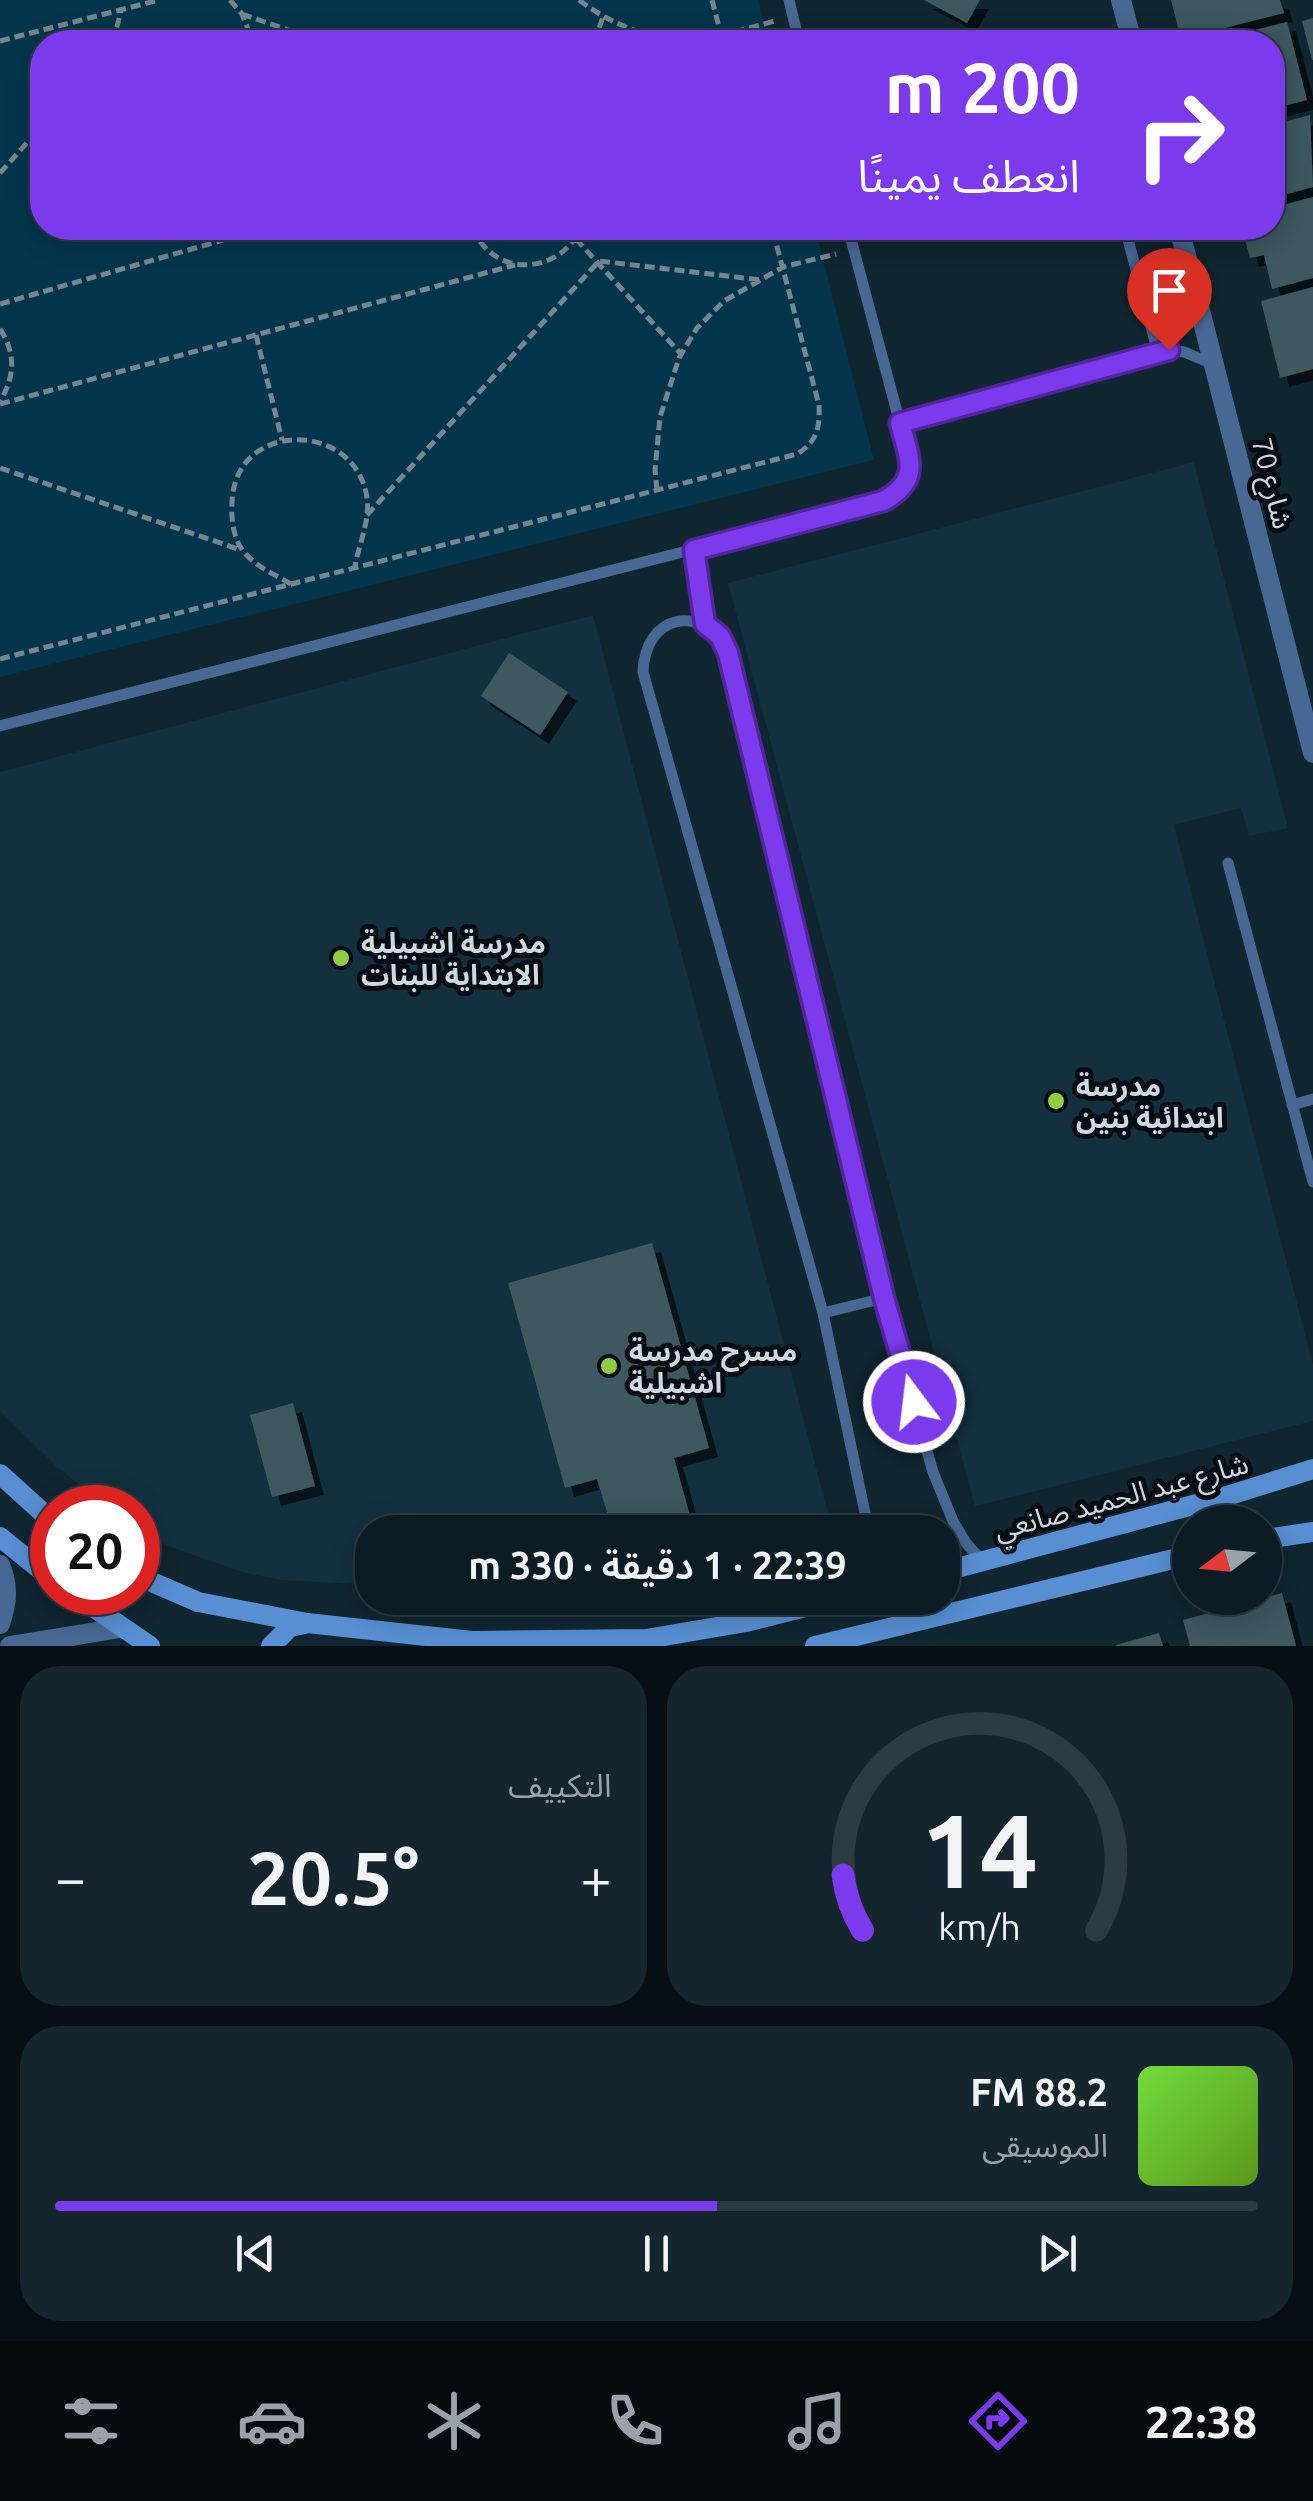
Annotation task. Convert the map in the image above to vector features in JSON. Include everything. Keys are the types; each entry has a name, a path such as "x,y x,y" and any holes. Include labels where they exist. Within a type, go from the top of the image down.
{"main road":[{"name":"شارع عبد الحميد صانعي","path":"960,1568 1313,1469"},
{"path":"0,1474 30,1501"},
{"path":"1282,1537 1313,1532"},
{"path":"0,1537 30,1562"},
{"path":"815,1646 1172,1559"},
{"path":"160,1586 198,1602 307,1623 472,1640 602,1644 700,1631 768,1615"},
{"path":"102,1615 150,1646"},
{"path":"271,1646 290,1627 307,1623"}],"street":[{"path":"1121,0 1129,30"},
{"name":"شارع 70","path":"1182,240 1313,752"},
{"path":"0,1565 6,1578 6,1605 0,1624"},
{"path":"10,1646 120,1628"}],"lane":[{"path":"789,0 796,30"},
{"path":"0,726 883,501 904,487 910,472 851,240"},
{"path":"1127,240 1158,354"},
{"path":"900,423 1169,350 1214,364"},
{"path":"694,550 705,624"},
{"path":"865,1515 823,1313 644,672 644,653 653,636 668,624 686,620 705,624 720,636 728,653 884,1298 937,1483 966,1543 983,1562"},
{"path":"1228,862 1313,1182"},
{"path":"1292,1105 1313,1098"},
{"path":"823,1313 884,1298"}],"path":[{"path":"45,30 159,0"},
{"path":"230,0 248,30"},
{"path":"578,0 603,17 637,30"},
{"path":"712,0 720,30"},
{"path":"116,30 121,10"},
{"path":"242,14 288,30"},
{"path":"749,30 792,16"},
{"path":"598,30 603,17"},
{"path":"0,42 30,34"},
{"path":"0,173 30,139"},
{"path":"0,304 217,240"},
{"path":"479,240 493,256 515,265"},
{"path":"0,403 515,265 534,266 553,260 576,240 682,354"},
{"path":"0,659 797,454 818,435 819,405 775,240"},
{"path":"657,490 660,417 682,354 696,328 724,300 782,267 854,250"},
{"path":"599,261 761,280"},
{"path":"368,515 599,261"},
{"path":"0,329 8,341 13,363 10,385 0,403"},
{"path":"256,335 282,440"},
{"path":"291,584 252,561 244,551 233,526 232,488 246,461 256,452 289,438 316,441 344,456 364,481 368,515 354,568"},
{"path":"0,468 244,551"}],"shaded area":[{"path":"0,0 758,0 766,30 30,30 30,240 818,240 874,460 0,677"},
{"name":"مدرسة ابتدائية بنين","path":"1194,462 1288,828 1249,836 1241,808 1174,825 1313,1365 1313,1421 975,1506 728,583"},
{"name":"مدرسة اشبيلية الابتداية للبنات","path":"593,615 829,1515 355,1515 355,1584 282,1580 245,1573 160,1541 160,1485 80,1485 57,1467 0,1411 0,772"}],"building":[{"path":"924,0 980,0 967,23"},
{"path":"1171,0 1280,0 1284,13 1217,30 1179,30"},
{"path":"1313,18 1313,60 1312,60 1302,21"},
{"path":"1287,22 1307,100 1285,106 1285,30 1255,30"},
{"path":"1310,115 1313,187 1285,195 1285,122"},
{"path":"1313,197 1313,278 1272,289 1264,255 1250,258 1245,240 1285,240 1285,205"},
{"path":"1313,287 1313,369 1280,378 1261,301"},
{"path":"509,653 568,692 540,735 481,696"},
{"name":"مسرح مدرسة اشبيلية","path":"652,1243 709,1448 674,1458 690,1515 608,1515 597,1479 565,1488 508,1283"},
{"path":"293,1403 315,1486 272,1497 250,1415"},
{"path":"1282,1593 1296,1646 1190,1646 1183,1620 1201,1615 1282,1615"},
{"path":"1159,1633 1163,1646 1116,1646 1116,1645"}],"place":[{"name":"مدرسة اشبيلية الابتداية للبنات","path":"341,958"},
{"name":"مدرسة ابتدائية بنين","path":"1056,1101"},
{"name":"مسرح مدرسة اشبيلية","path":"609,1366"}],"route":[{"path":"914,1402 884,1298 728,653 720,636 705,624 694,550 883,501 895,494 904,487 910,472 900,423 1169,350"}]}
